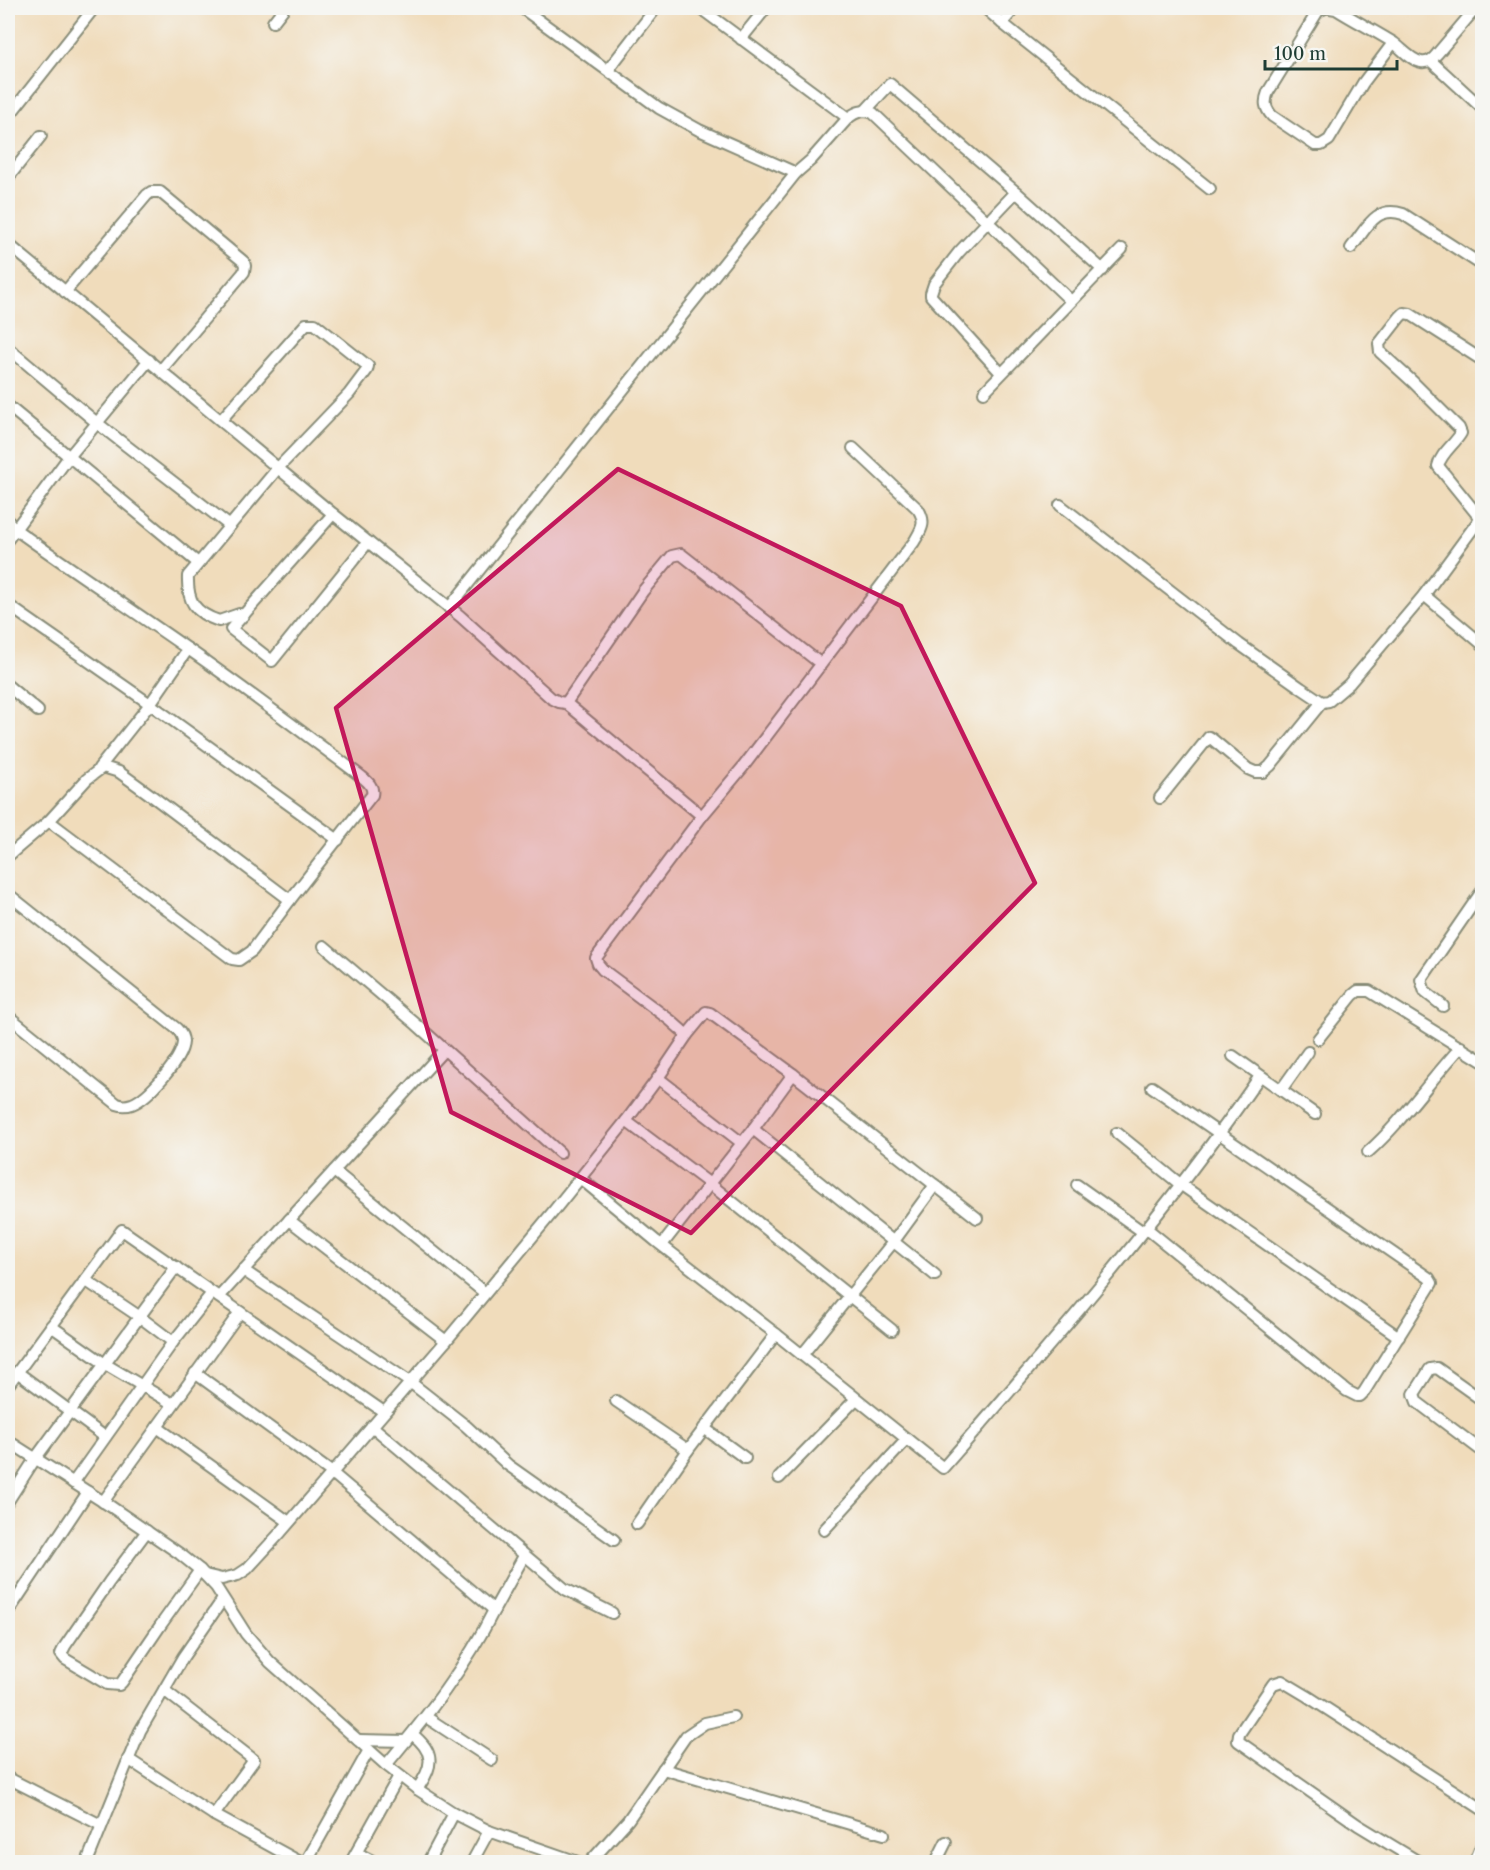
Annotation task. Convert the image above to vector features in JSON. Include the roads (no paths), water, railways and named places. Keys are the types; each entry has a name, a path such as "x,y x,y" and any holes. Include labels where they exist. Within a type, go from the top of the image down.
{"main road":[{"path":"1476,1863 1482,1847"}],"street":[{"path":"12,112 94,8"},
{"path":"273,22 284,8"},
{"path":"522,8 659,108 699,130 796,172"},
{"path":"608,70 656,8"},
{"path":"700,8 848,118"},
{"path":"741,39 766,8"},
{"path":"985,8 1210,189"},
{"path":"1002,23 1015,8"},
{"path":"1325,8 1318,11 1268,92 1265,104 1272,116 1315,145 1321,145 1329,140 1363,83 1393,43"},
{"path":"1330,8 1336,9 1393,43 1420,62 1431,61 1476,8"},
{"path":"1431,61 1482,108"},
{"path":"865,111 890,84 1103,270"},
{"path":"449,608 796,172 811,160 855,113 865,111 873,113 1071,301"},
{"path":"8,178 41,136"},
{"path":"65,292 147,195 151,192 160,192 244,262 245,266 244,272 161,370"},
{"path":"1001,373 931,296 931,293 934,284 959,252 1016,192"},
{"path":"1351,248 1376,216 1392,210 1403,214 1482,265"},
{"path":"8,244 333,514 460,616 505,654 551,698 566,703 702,816"},
{"path":"984,392 1122,249"},
{"path":"1060,505 1239,644 1322,702 1329,701 1349,684 1424,595 1481,517 1438,466 1439,460 1458,439 1461,433 1459,428 1380,352 1379,344 1404,313 1410,314 1482,360"},
{"path":"221,420 306,324 315,324 368,366 349,394 278,468 188,576 189,596 200,613 219,621 239,614 244,615"},
{"path":"8,348 97,423 230,526"},
{"path":"8,539 11,525 149,360"},
{"path":"8,406 68,458 198,563"},
{"path":"687,1035 603,970 597,964 596,958 702,816 743,767 914,542 923,527 922,516 918,509 853,448"},
{"path":"333,514 231,629 272,661 369,542"},
{"path":"11,525 188,649 362,777 372,787 372,795 252,951 243,958 232,959 49,821"},
{"path":"566,703 643,591 672,556 679,553 821,664"},
{"path":"1424,595 1482,644"},
{"path":"8,605 338,840"},
{"path":"8,856 49,821 99,768 150,704 188,649"},
{"path":"8,686 38,711"},
{"path":"1160,798 1209,737 1248,769 1263,772 1322,702"},
{"path":"99,768 108,767 118,772 290,900"},
{"path":"1443,1006 1425,992 1421,980 1482,891"},
{"path":"8,894 177,1029 181,1034 183,1045 180,1055 157,1084 139,1101 124,1106 117,1104 8,1016"},
{"path":"324,946 560,1154"},
{"path":"1318,1039 1353,995 1363,990 1369,991 1482,1061"},
{"path":"203,1573 225,1579 242,1573 288,1522 446,1341 580,1178 658,1078 702,1014 706,1012 793,1074 977,1218"},
{"path":"1368,1152 1394,1126 1461,1047"},
{"path":"74,1483 172,1342 215,1295 243,1270 444,1050"},
{"path":"1281,1090 1308,1052"},
{"path":"1233,1056 1315,1114"},
{"path":"662,1245 753,1130 793,1074"},
{"path":"580,1178 944,1468 1145,1230 1220,1134 1260,1076"},
{"path":"658,1078 742,1143"},
{"path":"1077,1185 1145,1230 1347,1391 1357,1396 1364,1392 1431,1286 1431,1280 1152,1087"},
{"path":"626,1120 710,1184 892,1330"},
{"path":"753,1130 935,1275"},
{"path":"1117,1133 1180,1184 1399,1338"},
{"path":"334,1171 485,1293"},
{"path":"802,1355 894,1241 935,1185"},
{"path":"289,1220 446,1341"},
{"path":"8,1385 122,1230 384,1412"},
{"path":"8,1501 35,1459 176,1267"},
{"path":"243,1270 410,1382 466,1426 508,1465 614,1540"},
{"path":"85,1280 172,1342"},
{"path":"103,1502 240,1312"},
{"path":"51,1326 105,1364 173,1404"},
{"path":"637,1524 704,1428 776,1334"},
{"path":"1482,1400 1437,1368 1430,1369 1414,1394 1417,1402 1482,1451"},
{"path":"17,1371 105,1437"},
{"path":"195,1373 331,1472 494,1610"},
{"path":"779,1478 856,1398"},
{"path":"616,1401 688,1450"},
{"path":"372,1426 565,1590 612,1613"},
{"path":"156,1427 288,1522"},
{"path":"704,1428 745,1458"},
{"path":"824,1530 907,1438"},
{"path":"8,1441 147,1531 203,1573 246,1634 270,1662 399,1776 454,1813 489,1831 578,1863"},
{"path":"8,1612 88,1492"},
{"path":"147,1531 63,1648 61,1655 65,1659 106,1684 115,1685 122,1682 160,1626 203,1573"},
{"path":"386,1765 426,1717 467,1659 524,1556"},
{"path":"87,1863 140,1731 192,1643 223,1599"},
{"path":"1419,1863 1358,1825 1238,1742 1239,1734 1273,1684 1282,1681 1308,1696 1482,1809"},
{"path":"164,1690 254,1760 214,1815"},
{"path":"426,1717 492,1760"},
{"path":"590,1863 628,1820 690,1732 712,1721 733,1717"},
{"path":"358,1740 409,1738 425,1745 430,1757 427,1775 417,1789"},
{"path":"306,1863 369,1749"},
{"path":"128,1759 214,1815 300,1863"},
{"path":"663,1769 884,1834"},
{"path":"374,1863 354,1858 399,1776"},
{"path":"8,1778 101,1825"},
{"path":"428,1863 454,1813"},
{"path":"472,1863 489,1831"},
{"path":"936,1863 946,1842"}]}
